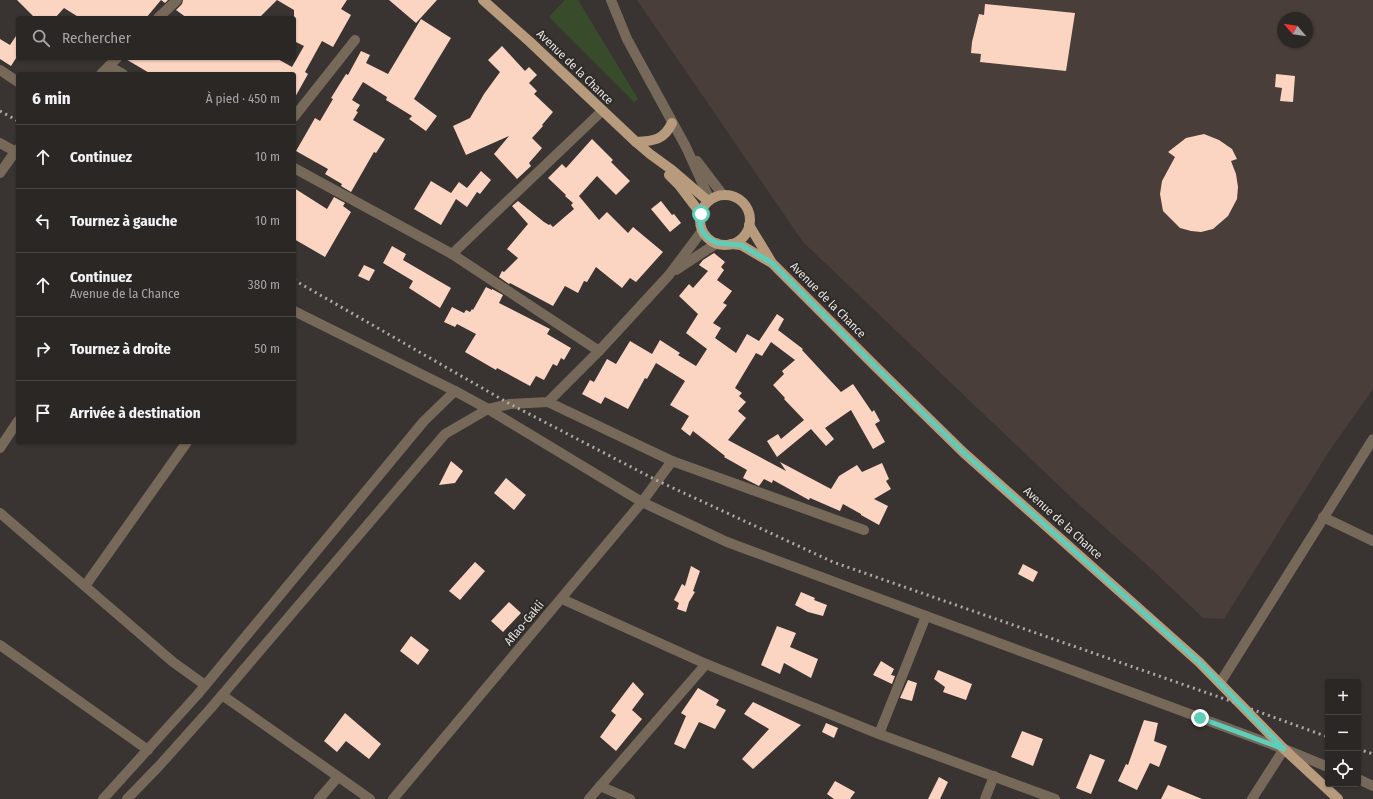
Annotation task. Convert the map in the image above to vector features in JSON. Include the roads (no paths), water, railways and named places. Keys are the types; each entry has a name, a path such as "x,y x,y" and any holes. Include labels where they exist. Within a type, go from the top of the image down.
{"main road":[{"name":"Avenue de la Chance","path":"483,0 636,142 709,200"},
{"path":"636,142 652,141 661,137 669,129 672,122"},
{"name":"Avenue de la Chance","path":"650,154 679,185 701,214"},
{"path":"723,195 734,196 744,203 749,213 749,225 747,231 740,240 729,244 717,243 708,238 702,231 700,224 701,214 709,200 716,196 723,195"},
{"name":"Avenue de la Chance","path":"749,225 772,263 964,453 1199,662 1284,749 1338,799"},
{"name":"Avenue de la Chance","path":"729,244 741,245 772,263"}],"street":[{"path":"160,16 177,0"},
{"path":"611,0 627,40 686,147 709,200"},
{"path":"296,115 356,40"},
{"path":"103,72 116,60"},
{"path":"109,66 120,72"},
{"path":"0,70 16,81"},
{"path":"452,254 602,111"},
{"path":"0,142 16,150"},
{"path":"686,147 723,195"},
{"path":"0,173 16,152"},
{"path":"296,169 452,254 599,351"},
{"path":"548,402 599,351 669,275 702,231"},
{"path":"669,275 717,243"},
{"path":"296,312 455,391 488,409 642,502 727,542 1284,749 1325,766"},
{"path":"103,799 205,685 424,421 455,391"},
{"path":"127,799 159,766 222,695 445,434 488,409 510,404 548,402 672,461 864,530"},
{"path":"0,448 16,424"},
{"path":"1220,683 1373,439"},
{"path":"85,586 186,444"},
{"name":"Aflao-Gakli","path":"393,799 562,599 642,502 672,461"},
{"path":"0,513 173,662 205,685"},
{"path":"1323,517 1373,541"},
{"path":"562,599 706,664 879,734 1055,799"},
{"path":"879,734 926,616"},
{"path":"0,646 148,750"},
{"path":"589,799 706,664"},
{"path":"222,695 370,799"},
{"path":"1252,799 1264,783 1284,749"},
{"path":"319,799 338,776"},
{"path":"985,799 994,776"},
{"path":"1361,780 1373,786"},
{"path":"600,786 630,799"}],"railway":[{"path":"0,111 16,120"},
{"path":"296,281 510,404 658,481 833,562 1239,704"},
{"path":"1251,709 1325,736"},
{"path":"1361,750 1373,754"}]}
